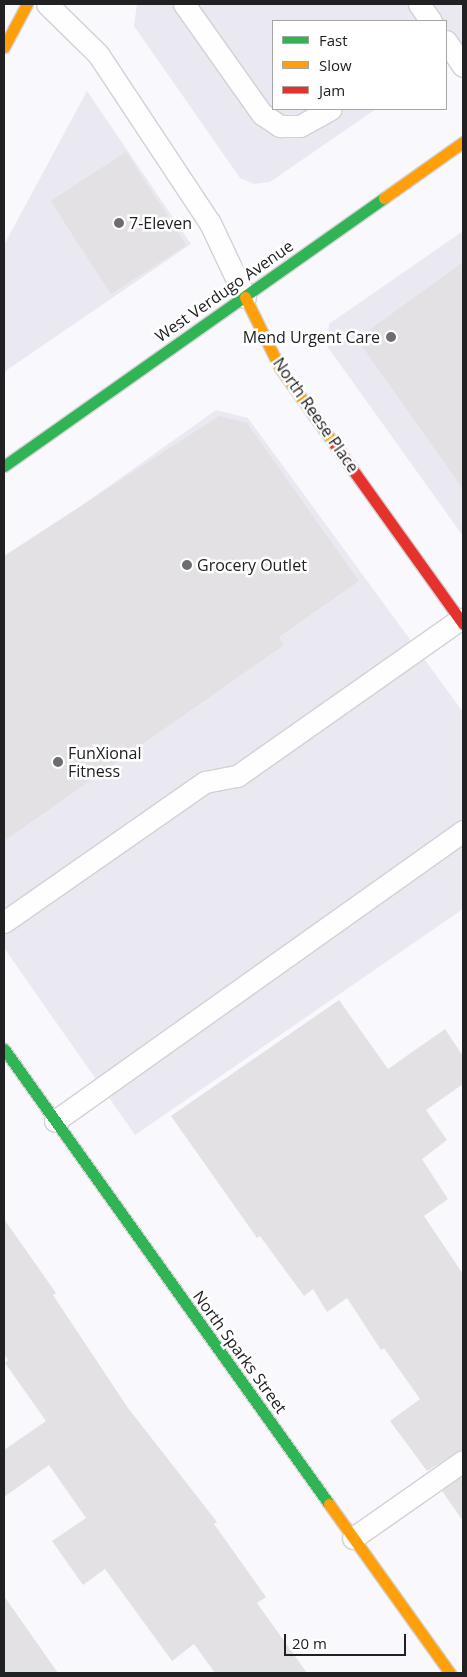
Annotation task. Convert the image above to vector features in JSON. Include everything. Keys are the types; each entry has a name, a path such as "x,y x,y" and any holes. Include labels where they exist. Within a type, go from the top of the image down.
{"street":[{"path":"4,47 27,4"},
{"name":"West Verdugo Avenue","path":"4,466 463,142"},
{"name":"North Reese Place","path":"245,297 280,368 461,621"},
{"name":"North Sparks Street","path":"4,1049 450,1673"}],"lane":[{"name":"North Reese Place","path":"47,4 98,54 210,223 245,297"},
{"path":"184,4 262,114 280,126 300,126 329,110"},
{"path":"419,4 430,20"},
{"path":"447,43 463,66"},
{"path":"4,922 205,782 237,776 461,621"},
{"path":"55,1121 463,831"},
{"path":"353,1538 463,1461"}],"shaded area":[{"path":"137,4 463,4 463,48 447,60 447,20 272,20 272,110 375,110 270,182 254,184 240,178 134,26"},
{"path":"87,91 191,244 4,372 4,245"},
{"path":"463,231 463,536 327,346 329,324"},
{"path":"216,410 248,418 463,712 463,909 135,1135 4,948 4,561"}],"building":[{"name":"7-Eleven","path":"126,152 186,245 111,294 51,201"},
{"path":"463,262 463,489 357,339"},
{"name":"Grocery Outlet","path":"219,416 247,423 359,581 279,637 284,645 4,841 4,556"},
{"path":"339,1000 388,1069 445,1029 463,1056 463,1084 426,1110 447,1140 422,1159 448,1199 424,1216 463,1274 463,1449 427,1471 390,1421 420,1399 384,1348 381,1350 347,1298 327,1312 313,1289 304,1296 260,1236 257,1238 171,1116"},
{"path":"4,1219 56,1293 53,1295 128,1408 217,1522 214,1524 266,1597 257,1603 307,1673 215,1673 194,1644 172,1661 105,1569 83,1585 52,1541 86,1518 49,1465 4,1497 4,1450 46,1421 5,1363 8,1360 4,1354"},
{"path":"463,1476 463,1521 442,1491"},
{"path":"4,1596 58,1673 4,1673"}],"traffic: fast":[{"path":"4,466 384,198"},
{"path":"4,1049 329,1504"}],"traffic: slow":[{"path":"4,47 27,4"},
{"path":"384,198 463,142"},
{"path":"245,297 280,368 335,445"},
{"path":"329,1504 450,1673"}],"traffic: jam":[{"path":"335,445 463,624"}],"place":[{"name":"7-Eleven","path":"119,223"},
{"name":"Mend Urgent Care","path":"391,337"},
{"name":"Grocery Outlet","path":"187,565"},
{"name":"FunXional Fitness","path":"58,762"}]}
